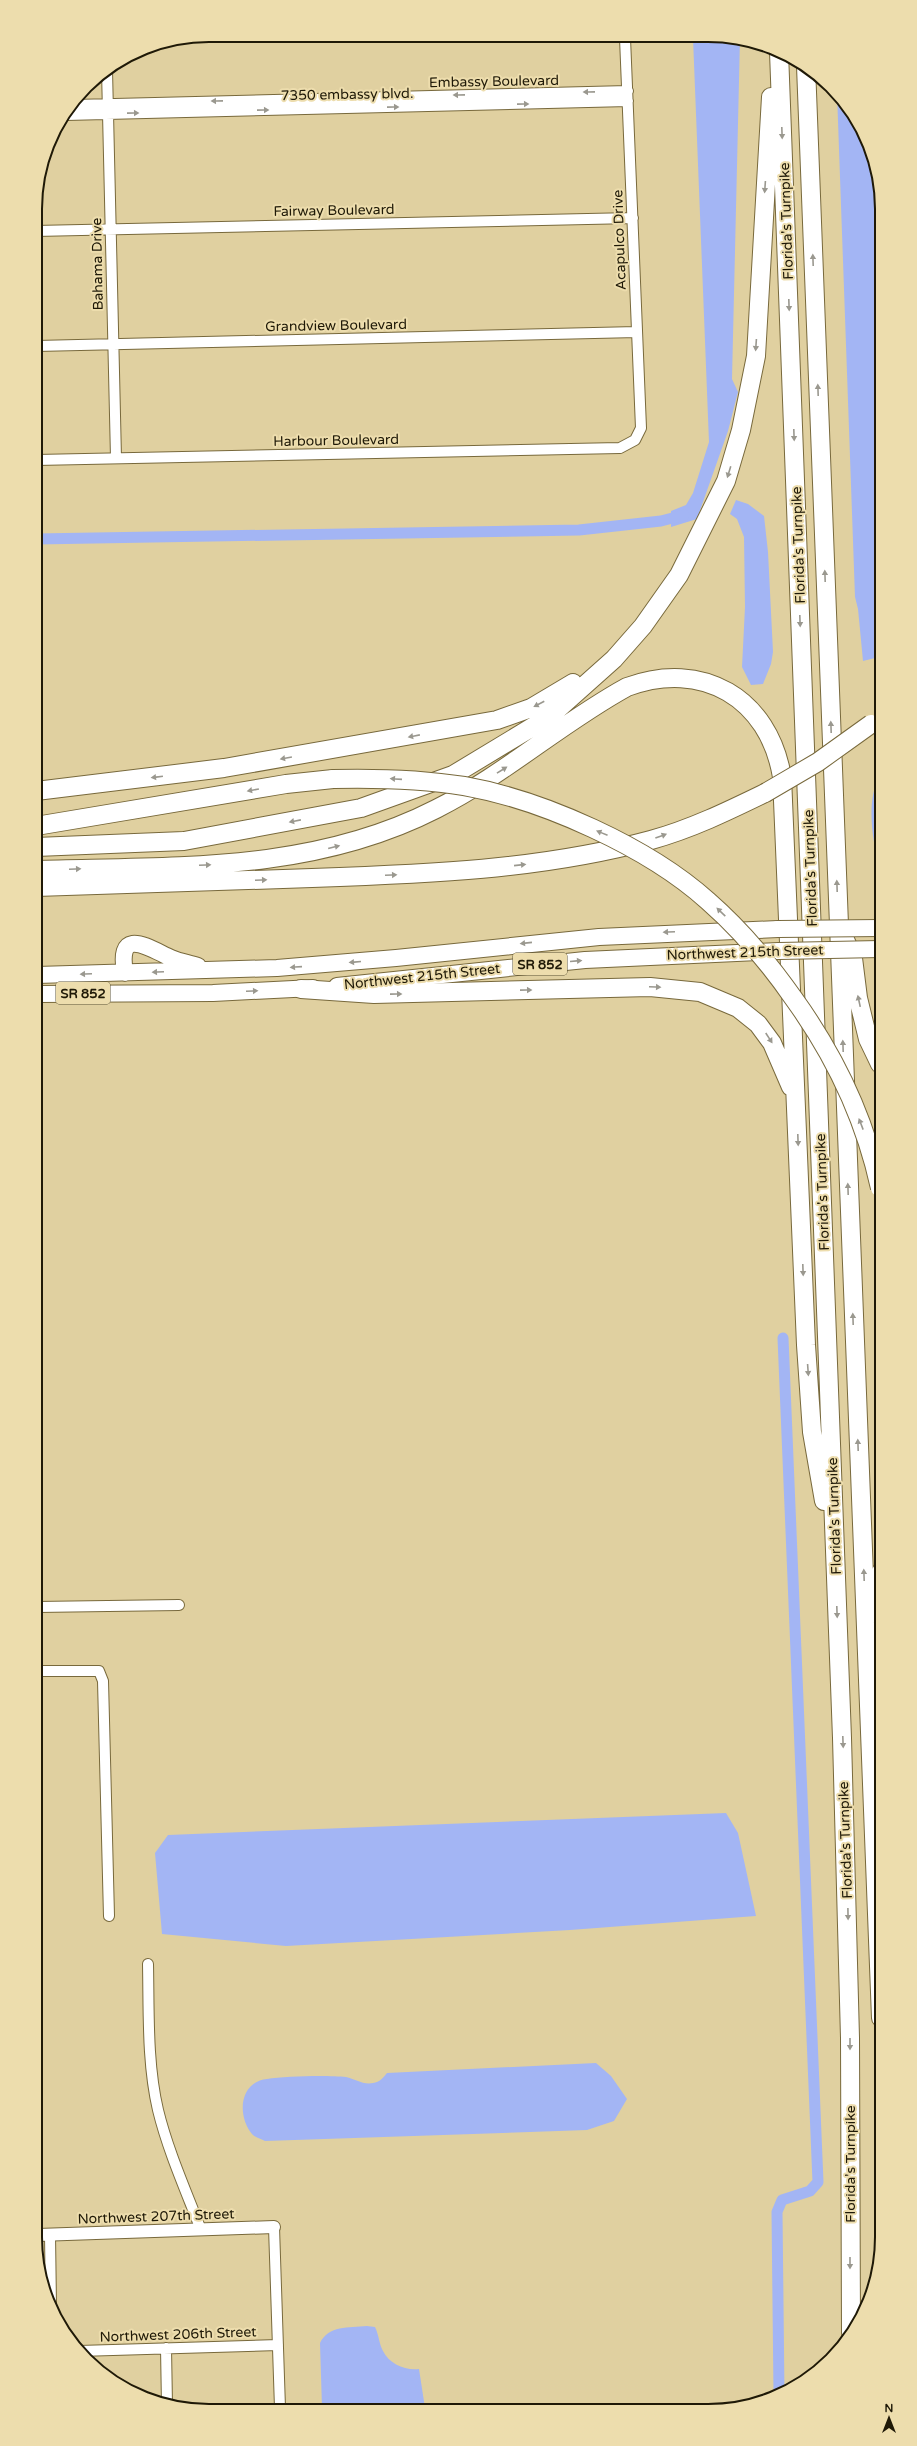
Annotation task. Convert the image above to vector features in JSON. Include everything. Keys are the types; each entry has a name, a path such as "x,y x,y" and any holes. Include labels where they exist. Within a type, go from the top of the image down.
{"highway":[{"path":"42,847 184,841 361,808 454,775 549,717 614,659 643,626 665,596 693,548 726,481 742,430 756,356 774,56"},
{"name":"Florida's Turnpike","path":"779,58 848,1915 851,2324"},
{"name":"Florida's Turnpike","path":"806,74 875,1857"},
{"path":"42,790 224,768 411,737 497,720 532,708 563,691 612,648 693,548"},
{"path":"42,870 260,861 293,856 349,843 403,824 460,797 627,687 653,679 683,677 709,683 736,696 756,714 771,738 780,763 784,799 805,1324 812,1432 836,1574"},
{"path":"42,887 448,873 533,864 588,855 653,839 708,820 765,793 818,762 875,721"},
{"path":"42,825 155,805 333,779 381,778 466,787 531,804 616,839 664,867 708,900 740,931 773,970 823,1041 843,1078 862,1125 875,1170"},
{"path":"42,814 155,805"},
{"path":"838,925 853,958 865,1026 875,1051"},
{"path":"301,989 374,994 650,987 700,992 738,1008 762,1028 778,1054 797,1101"},
{"path":"867,1642 875,1602"}],"main road":[{"name":"Northwest 215th Street","path":"42,975 211,971 341,963 617,935 778,929 875,928"},
{"path":"125,973 123,960 125,950 129,945 137,943 150,946 176,960 211,971"},
{"name":"Northwest 215th Street","path":"42,994 156,994 301,989 585,960 779,951 875,949"}],"street":[{"name":"Acapulco Drive","path":"625,42 641,428 635,440"},
{"name":"Bahama Drive","path":"107,76 112,344 116,458"},
{"name":"Embassy Boulevard","path":"77,105 108,109 628,96"},
{"path":"71,114 108,109"},
{"name":"Fairway Boulevard","path":"42,231 633,218"},
{"name":"Grandview Boulevard","path":"42,346 637,332"},
{"name":"Harbour Boulevard","path":"42,460 620,448 635,440"},
{"path":"42,1607 179,1605"},
{"path":"42,1671 99,1671 103,1681 110,1916"},
{"path":"148,1964 150,2054 158,2109 179,2174 201,2230"},
{"path":"274,2227 280,2404"},
{"name":"Northwest 207th Street","path":"44,2235 274,2227"},
{"path":"44,2235 50,2287"},
{"name":"Northwest 206th Street","path":"87,2351 278,2345"},
{"path":"166,2348 167,2399"}],"water":[{"path":"693,42 719,42 740,45 732,379 738,392 728,431 697,519 671,527 671,511 686,505 693,493 709,442"},
{"path":"837,103 853,125 866,155 872,176 875,198 875,658 863,661 858,609 855,597"},
{"path":"736,500 748,504 764,516 768,552 773,652 771,664 763,684 751,685 742,667 745,607 744,537 737,519 730,514"},
{"path":"875,787 875,847 872,820"},
{"path":"726,1813 738,1833 756,1916 570,1930 286,1946 162,1934 155,1853 168,1835"},
{"path":"596,2063 611,2076 627,2099 614,2121 587,2130 265,2141 252,2134 247,2127 244,2118 243,2101 246,2093 251,2086 258,2081 267,2079 338,2076 346,2077 362,2083 369,2083 379,2081 387,2073"},
{"path":"367,2326 375,2327 382,2348 389,2360 403,2368 419,2369 424,2404 322,2404 320,2343 328,2333 340,2328"}],"waterway":[{"path":"42,539 579,530 661,521 684,515"},
{"path":"779,2388 777,2212 782,2200 810,2191 818,2182 783,1338"}]}
